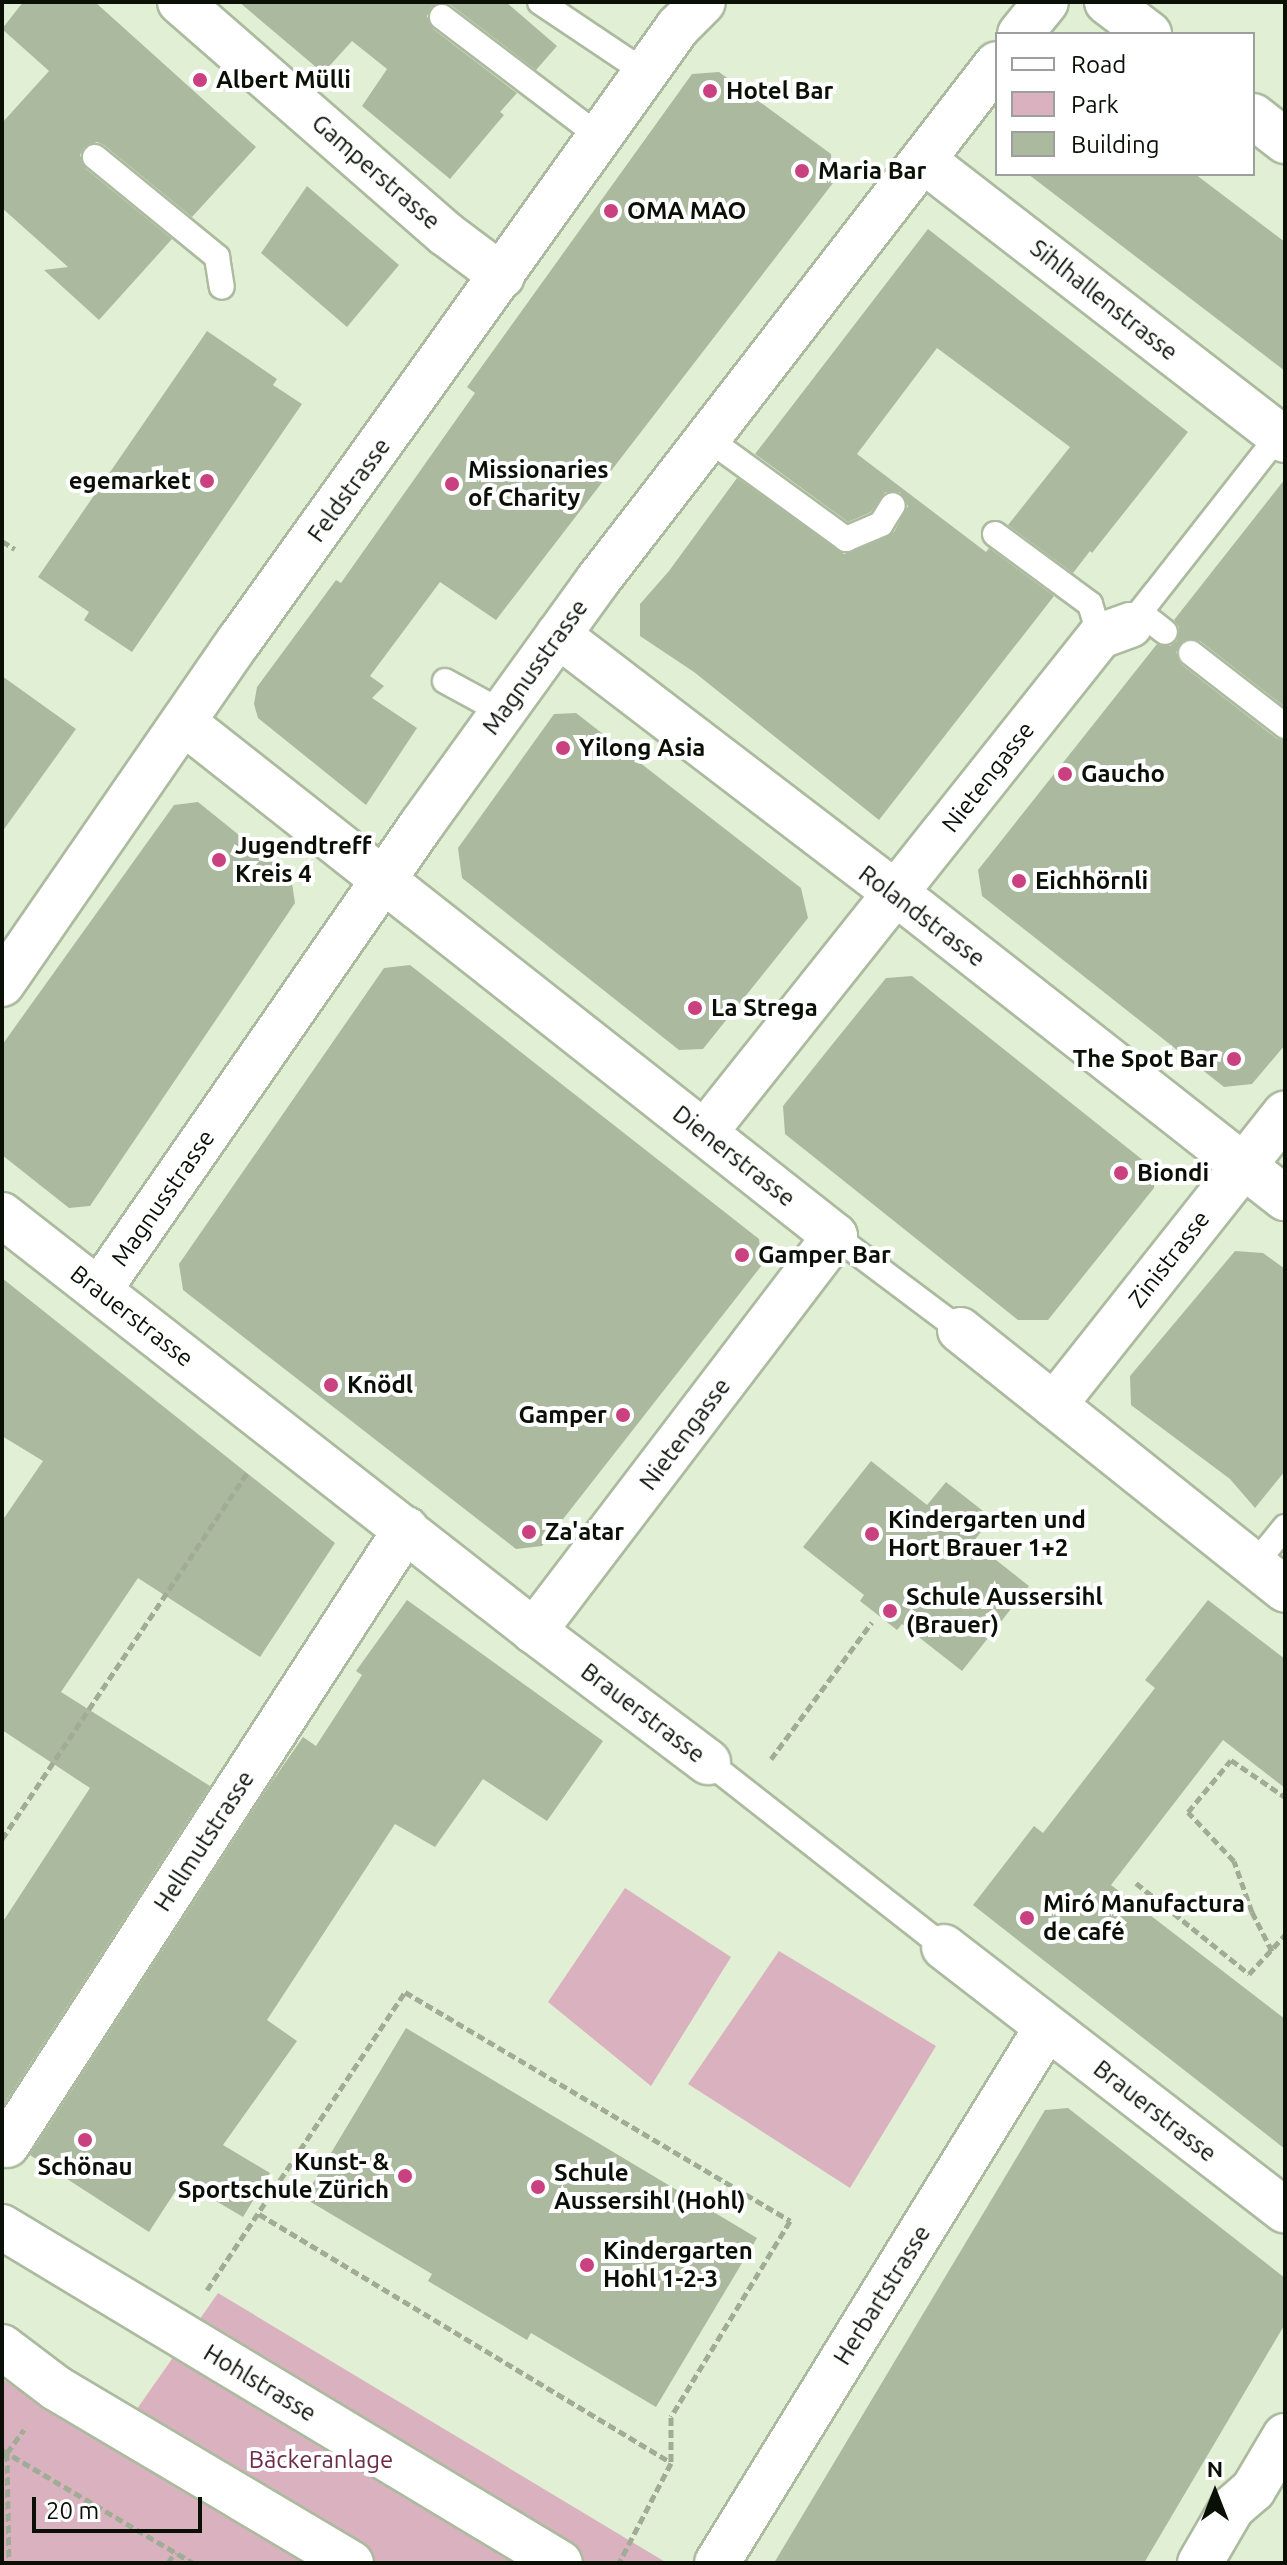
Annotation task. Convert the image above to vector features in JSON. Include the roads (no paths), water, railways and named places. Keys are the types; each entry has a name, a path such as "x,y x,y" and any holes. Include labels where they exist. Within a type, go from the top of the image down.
{"street":[{"name":"Gamperstrasse","path":"180,2 446,234 502,276"},
{"path":"1022,32 1046,2"},
{"path":"1107,2 1146,32"},
{"name":"Feldstrasse","path":"2,984 183,722 695,4"},
{"name":"Magnusstrasse","path":"99,1290 558,635 995,67"},
{"path":"1255,118 1285,141"},
{"name":"Sihlhallenstrasse","path":"923,160 1282,437"},
{"name":"Nietengasse","path":"705,1132 897,894 1134,627"},
{"name":"Rolandstrasse","path":"558,635 897,894 1285,1198"},
{"name":"Dienerstrasse","path":"183,722 835,1236"},
{"name":"Zinistrasse","path":"1054,1405 1285,1114"},
{"name":"Brauerstrasse","path":"2,1215 534,1631 708,1762"},
{"name":"Nietengasse","path":"534,1631 835,1236"},
{"name":"Dienerstrasse","path":"960,1330 1270,1577"},
{"name":"Hellmutstrasse","path":"5,2150 406,1529"},
{"name":"Brauerstrasse","path":"944,1947 1285,2211"},
{"name":"Herbartstrasse","path":"717,2563 1047,2027"},
{"name":"Hohlstrasse","path":"2,2227 560,2563"},
{"path":"2,2347 56,2388 351,2563"},
{"path":"1200,2563 1232,2508 1253,2490 1285,2436"}],"lane":[{"path":"540,2 646,73"},
{"path":"442,17 600,137"},
{"path":"95,157 217,257 222,287"},
{"name":"Nietengasse","path":"1134,627 1282,437"},
{"path":"707,438 846,539 881,524 893,505"},
{"path":"995,534 1090,604 1134,627"},
{"path":"1191,653 1285,726"},
{"path":"445,681 502,712"},
{"name":"Dienerstrasse","path":"835,1236 960,1330"},
{"path":"1270,1577 1285,1527"},
{"name":"Brauerstrasse","path":"708,1762 944,1947"}],"place":[{"name":"Albert Mülli","path":"200,80"},
{"name":"Hotel Bar","path":"710,91"},
{"name":"Maria Bar","path":"802,171"},
{"name":"OMA MAO","path":"611,211"},
{"name":"egemarket","path":"207,481"},
{"name":"Missionaries of Charity","path":"452,484"},
{"name":"Yilong Asia","path":"563,748"},
{"name":"Gaucho","path":"1065,774"},
{"name":"Jugendtreff Kreis 4","path":"219,860"},
{"name":"Eichhörnli","path":"1019,881"},
{"name":"La Strega","path":"695,1008"},
{"name":"The Spot Bar","path":"1234,1059"},
{"name":"Biondi","path":"1121,1173"},
{"name":"Gamper Bar","path":"742,1255"},
{"name":"Knödl","path":"331,1385"},
{"name":"Gamper","path":"623,1415"},
{"name":"Za'atar","path":"529,1532"},
{"name":"Kindergarten und Hort Brauer 1+2","path":"872,1534"},
{"name":"Schule Aussersihl (Brauer)","path":"890,1611"},
{"name":"Miró Manufactura de café","path":"1027,1918"},
{"name":"Schönau","path":"85,2140"},
{"name":"Kunst- & Sportschule Zürich","path":"405,2176"},
{"name":"Schule Aussersihl (Hohl)","path":"538,2187"},
{"name":"Kindergarten Hohl 1-2-3","path":"587,2265"}],"park label":[{"name":"Bäckeranlage","path":"321,2460"}]}
